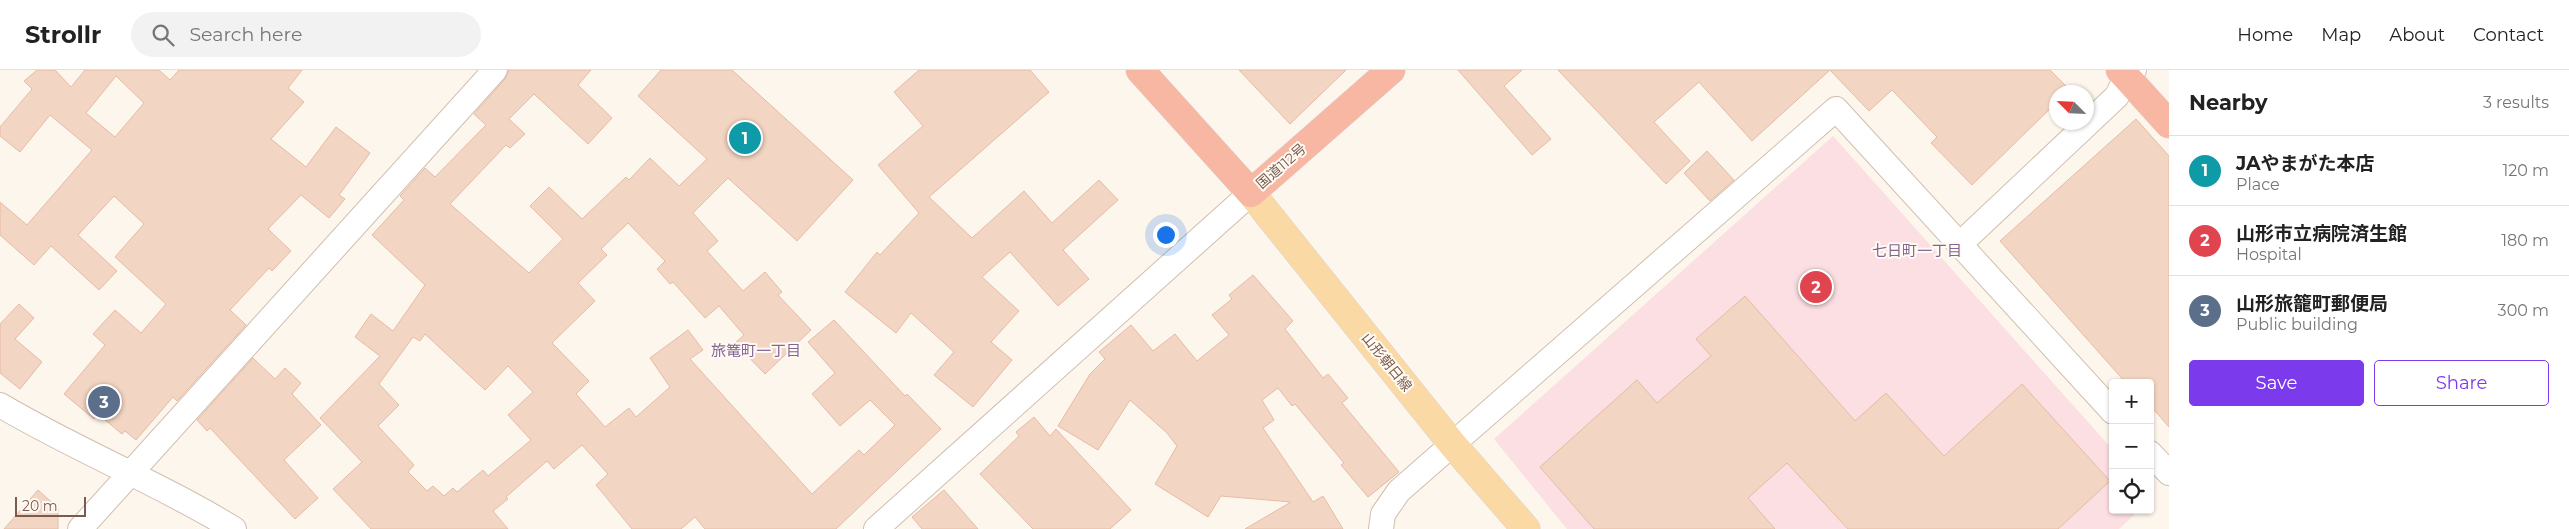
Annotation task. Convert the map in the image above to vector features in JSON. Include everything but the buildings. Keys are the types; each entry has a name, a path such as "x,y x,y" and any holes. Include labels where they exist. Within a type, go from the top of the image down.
{"highway":[{"name":"国道112号","path":"1140,70 1251,192 1391,70"},
{"path":"2127,72 2169,124"}],"main road":[{"name":"山形朝日線","path":"1251,192 1453,445 1526,529"}],"street":[{"path":"80,529 495,70"},
{"path":"1959,245 2117,96 2127,72"},
{"path":"1381,529 1383,514 1399,491 1836,109 2109,408"},
{"path":"876,529 1251,192"},
{"path":"0,405 130,474 186,500 234,529"},
{"path":"2154,457 2169,473"}],"shaded area":[{"path":"1833,136 2109,446 2109,514 2135,514 2119,529 1567,529 1494,439"}],"place":[{"name":"JAやまがた本店","path":"745,138"},
{"name":"山形市立病院済生館","path":"1816,287"},
{"name":"山形旅籠町郵便局","path":"104,402"}],"district":[{"name":"七日町一丁目","path":"1917,251"},
{"name":"旅篭町一丁目","path":"756,351"}]}
